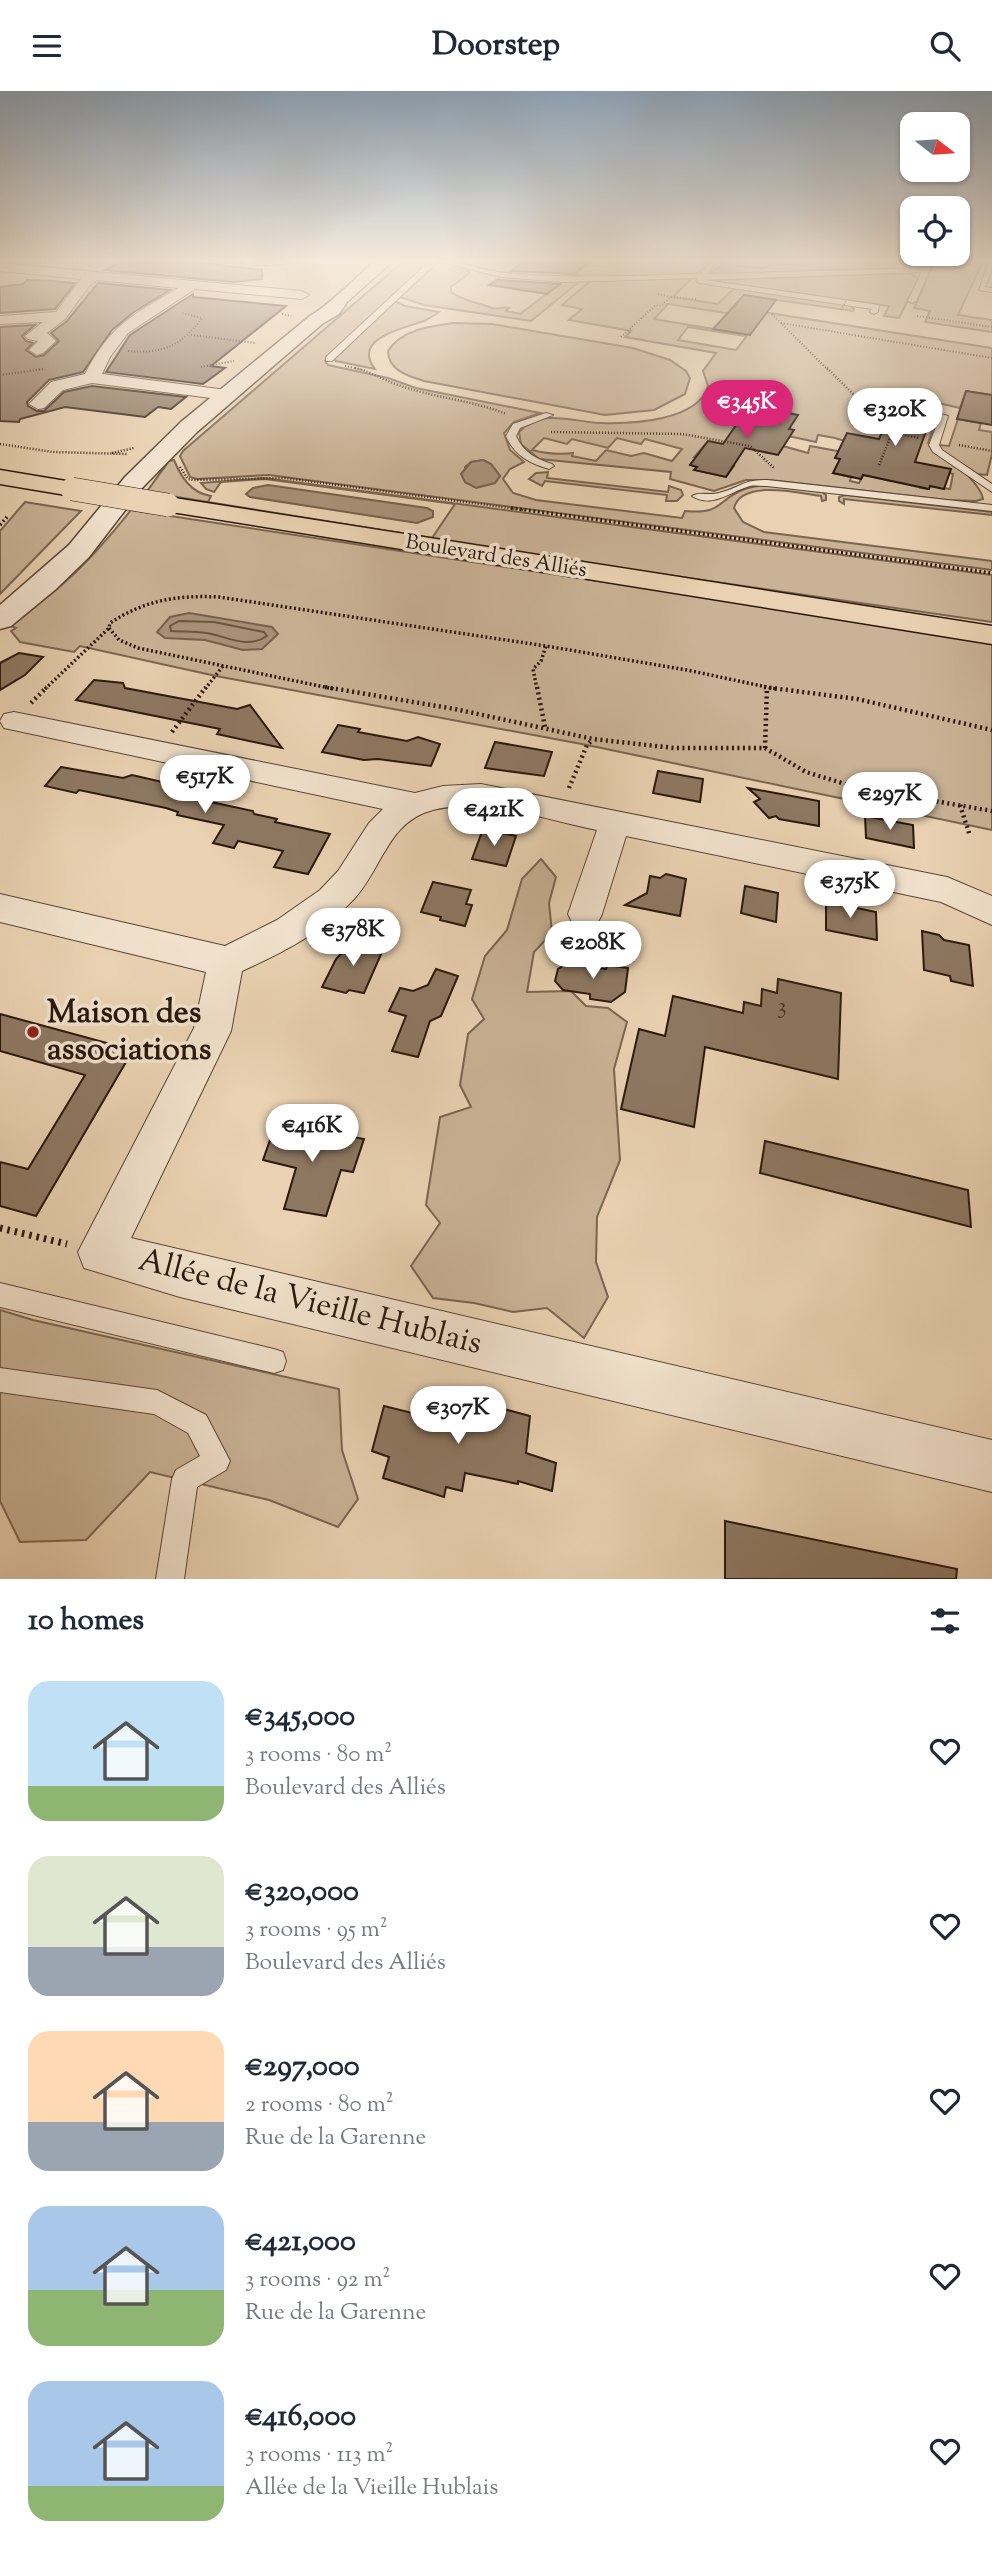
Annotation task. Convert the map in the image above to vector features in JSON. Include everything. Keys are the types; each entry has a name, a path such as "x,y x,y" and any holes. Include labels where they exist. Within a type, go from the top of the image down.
{"main road":[{"name":"Boulevard des Alliés","path":"0,477 992,635"}],"street":[{"path":"37,350 48,341 44,337 33,336 43,328"},
{"path":"92,378 106,349 123,328"},
{"path":"0,620 46,583 159,456 227,395 294,328"},
{"path":"38,404 57,386 92,378 227,395"},
{"path":"14,721 414,804"},
{"path":"0,908 226,963 319,912 346,885 386,824 414,804 447,794 481,795 561,810 947,890 992,911"},
{"path":"585,914 615,822"},
{"name":"Allée de la Vieille Hublais","path":"226,963 212,1031 100,1252 180,1274 992,1466"}],"lane":[{"path":"329,359 362,328"},
{"path":"548,466 532,461 516,448 511,436 516,426 549,415"},
{"path":"944,416 934,445 938,451 992,489"},
{"path":"697,496 719,497 748,483 833,494 992,507"},
{"path":"0,1295 274,1361"},
{"path":"0,1380 157,1402 197,1424 218,1461 185,1479 170,1579"}],"path":[{"path":"106,349 159,354 175,347 195,328"},
{"path":"621,337 630,328"},
{"path":"786,328 892,433"},
{"path":"815,328 992,358"},
{"path":"190,335 257,343"},
{"path":"0,444 53,451 120,455 145,453 176,459 188,479 193,480 285,478 992,572"},
{"path":"0,525 6,517"},
{"path":"14,721 86,647 109,628 110,623 129,609 156,598 187,594 546,646 687,670 767,688 857,699 992,730"},
{"path":"109,628 119,640 138,648 332,689 546,727 593,739 674,748 765,748 806,772 856,787 992,811"},
{"path":"546,646 541,661 533,669 539,706 546,727"},
{"path":"157,751 223,666"},
{"path":"765,748 767,688"},
{"path":"561,810 587,745 593,739"},
{"path":"960,805 970,836"},
{"path":"0,1228 100,1252"}],"shaded area":[{"path":"325,328 359,328 325,361 328,365 388,378 416,388 540,413 514,422 504,433 510,450 524,462 510,469 503,479 513,493 536,500 682,518 685,511 706,511 736,493 754,487 773,486 822,492 826,495 826,500 822,501 821,496 786,491 747,493 739,499 734,508 743,522 764,532 992,561 992,570 269,475 197,479 190,477 180,456","holes":["483,460 491,464 500,476 491,482 475,486 465,482 465,467 471,462"]},
{"path":"366,328 402,328 383,336 370,349 369,358 375,369 334,359"},
{"path":"425,328 518,328 633,348 670,360 686,371 690,378 685,394 654,410 605,415 412,377 395,368 388,351 400,338"},
{"path":"617,328 687,328 678,340 736,350 745,336 697,328 750,335 750,328 867,328 992,348 992,395 966,391 960,408 899,394 893,407 924,436 933,411 939,412 928,443 969,477 983,499 948,500 770,480 746,480 714,491 670,479 671,472 539,459 521,444 519,432 537,420 558,418 614,423 646,421 678,413 702,398 708,386 703,371 716,353 625,337 631,331","holes":["759,406 789,413 779,434 816,442 818,435 835,438 953,474 950,489 930,486 928,489 920,488 923,478 893,476 891,481 864,474 859,483 850,481 851,477 833,473 848,453 810,446 808,453 783,446 754,412","544,438 567,444 572,439 608,448 617,438 641,444 645,439 682,449 672,461 644,453 631,456 606,450 596,461 572,456 573,453 553,454 532,450","708,441 737,447 728,464 734,466 726,477 695,470 705,459 694,457"]},
{"path":"968,328 992,328 992,332"},
{"path":"958,419 981,423 979,430 992,432 992,454 987,475 977,474 939,449 939,445 949,446"},
{"path":"174,460 192,488 211,496 208,502 432,538 455,504 265,479 221,482 214,492 201,483 264,478 992,575 992,622 516,553 153,493 148,490 169,461"},
{"path":"548,472 547,478 668,492 669,486 681,490 683,495 677,501 666,501 667,495 545,481 542,486 529,479 536,473"},
{"path":"845,495 992,512 992,515 844,499 844,504 839,501 839,497"},
{"path":"25,502 81,511 0,594 0,531"},
{"path":"131,510 992,641 992,830 587,745 216,676 80,646 74,652 20,642 11,631 16,628 8,625 44,600 75,573"},
{"path":"541,859 556,877 549,903 552,933 534,952 527,992 571,991 586,1006 608,1008 627,1022 614,1069 620,1160 597,1217 596,1262 608,1297 584,1338 547,1308 513,1312 474,1303 433,1298 411,1266 440,1223 426,1205 440,1117 471,1107 460,1085 468,1034 484,1019 472,999 485,956 507,930 522,879"},
{"path":"0,1310 33,1320 339,1389 342,1450 358,1499 338,1527 269,1500 150,1472 86,1540 20,1542 0,1501"}],"water":[{"path":"483,460 491,464 500,476 495,483 476,488 465,482 461,474 471,462"},
{"path":"268,485 427,508 433,511 433,517 417,523 250,497 246,494 253,488"},
{"path":"189,613 272,627 278,634 262,649 243,650 205,640 165,638 157,632 170,617"}],"building":[{"path":"0,328 31,328 22,336 33,343 26,350 36,357 44,355 59,341 51,333 57,328 114,328 83,372 49,380 27,402 28,406 37,411 44,411 64,392 92,386 186,397 171,409 158,407 145,417 65,407 20,419 19,422 0,421"},
{"path":"140,328 258,328 211,366 225,368 203,384 106,372 130,335"},
{"path":"714,328 755,328 750,335"},
{"path":"966,391 992,395 992,425 957,419"},
{"path":"899,394 937,400 915,462 951,469 944,489 930,486 929,489 863,475 861,479 833,473 840,459 835,458 847,433 879,439"},
{"path":"752,402 759,407 798,415 789,429 794,430 778,455 745,448 726,477 694,470 697,467 690,465 708,441 723,444"},
{"path":"19,653 43,657 25,675 0,690 0,663"},
{"path":"94,680 123,683 125,688 237,709 250,705 282,748 217,734 220,729 76,700"},
{"path":"338,725 360,729 358,732 407,741 418,737 440,744 431,766 378,759 364,760 322,752"},
{"path":"495,742 552,752 544,776 485,768"},
{"path":"61,767 123,778 132,775 193,789 194,792 215,796 211,802 253,811 254,814 277,819 275,822 330,834 308,874 274,867 283,851 238,841 234,848 213,843 224,825 177,815 178,812 166,808 79,790 76,793 45,786"},
{"path":"658,771 703,779 700,802 653,793"},
{"path":"748,788 819,801 819,826 779,819 776,816 769,818 754,802 760,799"},
{"path":"865,816 913,825 914,848 866,838"},
{"path":"483,829 516,836 506,866 472,859"},
{"path":"666,874 686,879 680,916 625,905 647,893 650,876 660,878"},
{"path":"433,882 471,890 466,904 472,905 465,926 421,912"},
{"path":"745,886 778,893 776,922 741,913"},
{"path":"826,898 876,912 877,940 826,930"},
{"path":"922,931 939,935 944,940 969,945 973,986 951,981 950,976 924,970"},
{"path":"357,937 382,952 364,993 349,990 346,993 322,987 336,959"},
{"path":"568,963 606,969 607,965 628,968 625,992 611,1002 590,999 590,994 563,990 555,981 558,969"},
{"path":"436,969 458,976 441,1016 430,1021 418,1057 392,1051 406,1016 389,1011 400,988 413,991 428,985"},
{"path":"778,979 841,993 838,1079 705,1047 694,1127 621,1109 639,1029 665,1036 673,996 743,1013 744,1002 761,1006 762,989 777,993"},
{"path":"0,1014 133,1050 36,1216 0,1206 0,1162 28,1169 85,1075 0,1051"},
{"path":"276,1123 364,1139 353,1172 341,1170 326,1216 284,1209 296,1168 263,1160"},
{"path":"765,1141 968,1190 971,1227 760,1173"},
{"path":"429,1389 530,1416 526,1453 556,1463 552,1491 518,1481 518,1484 465,1473 462,1491 446,1487 444,1497 383,1478 389,1457 372,1451 384,1406 420,1415"},
{"path":"725,1521 957,1569 956,1579 725,1579"}],"place":[{"name":"Maison des associations","path":"33,1032"}]}
